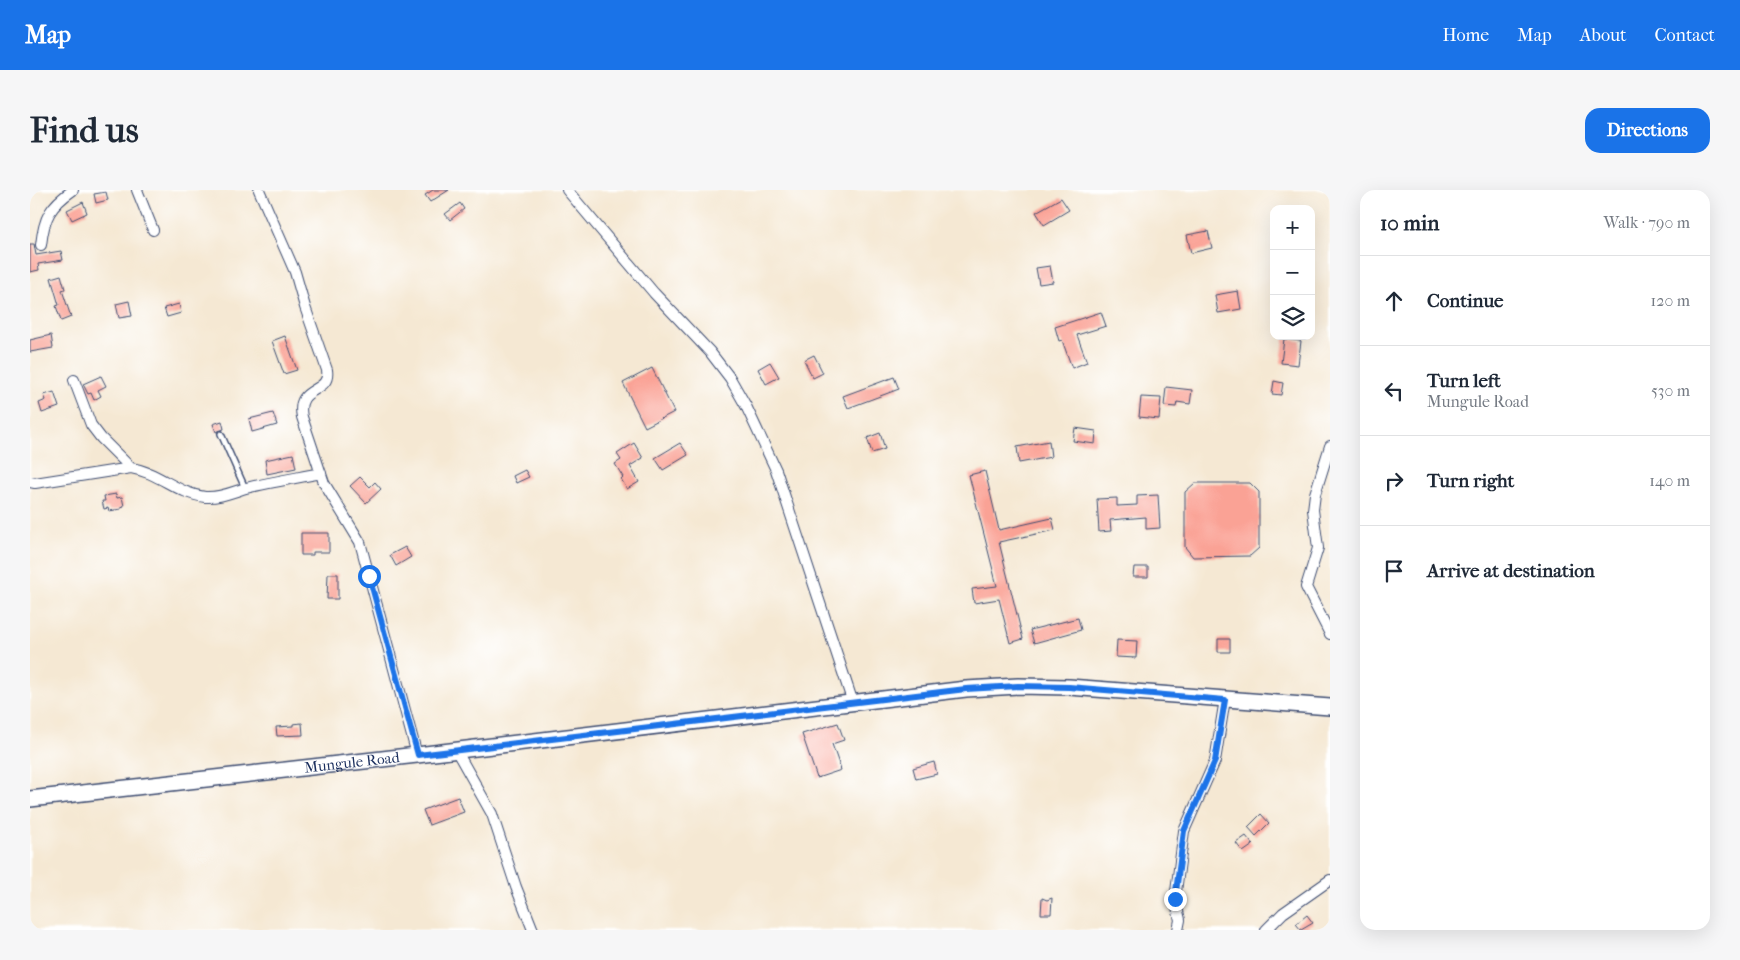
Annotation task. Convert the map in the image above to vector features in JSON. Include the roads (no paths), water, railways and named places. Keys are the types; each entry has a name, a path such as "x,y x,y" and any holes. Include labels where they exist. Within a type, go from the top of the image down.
{"street":[{"path":"41,245 42,229 51,208 73,190"},
{"path":"136,190 153,230"},
{"path":"259,190 295,272 327,370 326,382 306,396 301,402 300,409 324,483 360,542 418,755"},
{"path":"567,190 654,293 710,352 730,378 746,406 776,470 853,703"},
{"path":"74,380 91,425 100,438 131,468"},
{"path":"1330,446 1315,494 1313,510 1318,548 1306,587 1330,634"},
{"path":"30,482 35,483 131,468 144,470 187,492 205,497 223,496 245,488 321,473"},
{"name":"Mungule Road","path":"30,799 418,755 956,690 1018,686 1069,687 1330,707"},
{"path":"1178,930 1180,920 1175,899 1184,831 1215,761 1225,700"},
{"path":"456,750 492,814 516,887 533,930"},
{"path":"1266,930 1283,913 1330,880"}],"lane":[{"path":"221,434 245,488"}]}
